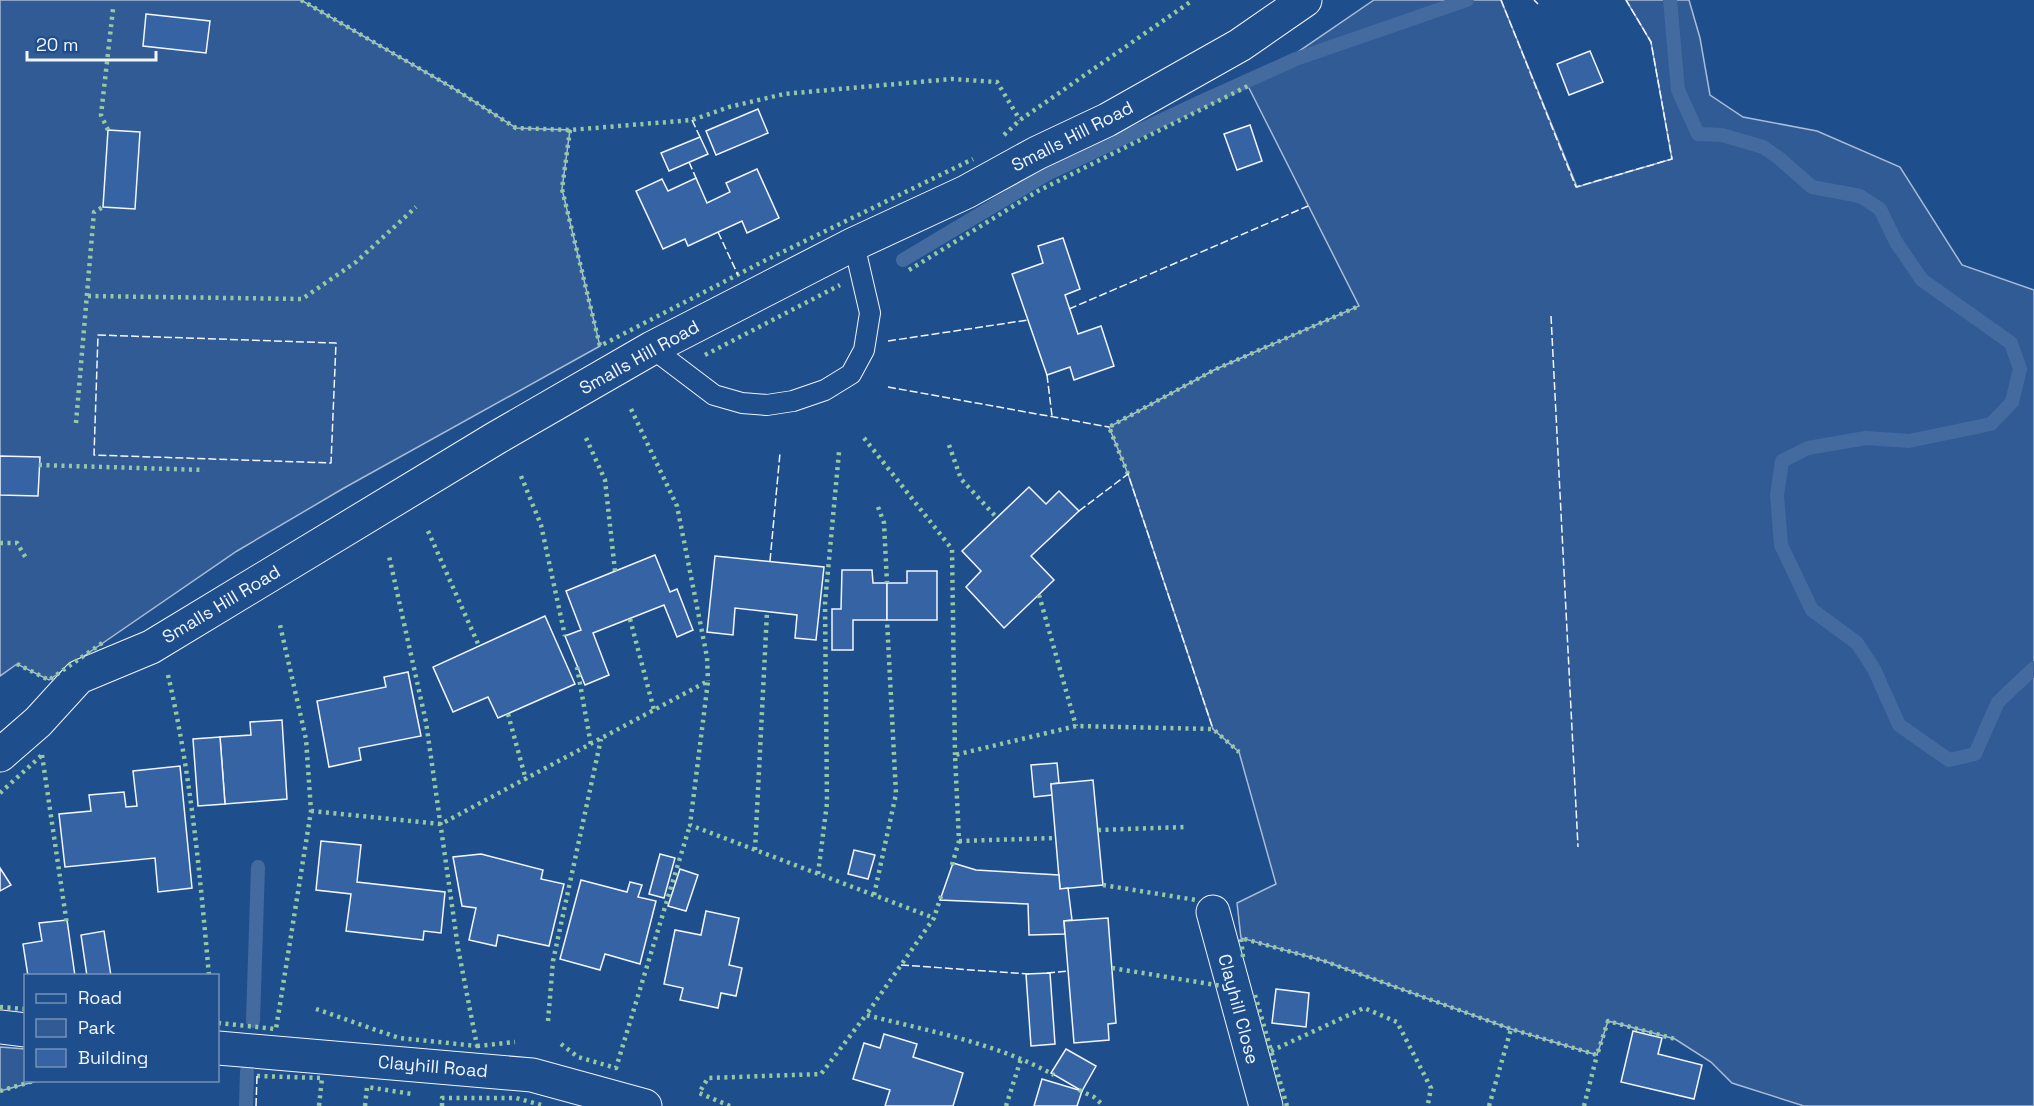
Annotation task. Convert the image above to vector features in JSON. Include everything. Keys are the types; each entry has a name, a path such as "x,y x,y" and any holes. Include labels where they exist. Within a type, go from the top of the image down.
{"street":[{"name":"Smalls Hill Road","path":"0,754 38,722 79,677 151,647 486,444 652,348 854,244 966,192 1037,153 1107,120 1240,45 1305,0"},
{"name":"Clayhill Close","path":"1213,912 1266,1106"},
{"path":"0,1027 24,1030"},
{"name":"Clayhill Road","path":"219,1048 532,1075 645,1106"}],"lane":[{"path":"652,348 714,395 742,403 767,405 793,401 825,390 851,374 864,350 870,313 854,244"}],"green space":[{"path":"0,0 301,0 453,88 516,128 570,130 562,189 600,346 344,488 237,551 49,680 17,664 0,676"},
{"path":"1374,0 1501,0 1577,187 1672,159 1651,42 1626,0 1689,0 1700,38 1710,95 1743,117 1817,131 1900,167 1962,265 2034,290 2034,1106 1804,1106 1732,1083 1711,1062 1675,1039 1608,1021 1597,1055 1511,1029 1324,961 1241,938 1237,903 1276,884 1239,752 1213,729 1128,474 1109,427 1214,370 1359,306 1248,86"},
{"path":"0,1047 24,1049 24,1082 33,1082 0,1091"}],"building":[{"path":"146,14 210,21 206,53 143,46"},
{"path":"1590,51 1603,82 1569,95 1557,64"},
{"path":"758,109 768,133 716,155 706,131"},
{"path":"1250,125 1262,161 1237,170 1224,134"},
{"path":"108,130 140,132 135,209 103,207"},
{"path":"700,137 708,154 669,171 661,153"},
{"path":"757,169 779,218 747,233 742,221 688,246 685,239 663,249 636,191 662,179 668,191 696,178 707,203 730,192 726,183"},
{"path":"1063,238 1080,289 1065,295 1078,334 1101,326 1114,366 1074,380 1070,367 1047,375 1012,274 1043,263 1038,246"},
{"path":"0,456 40,457 38,496 0,495"},
{"path":"1029,487 1046,504 1059,491 1079,511 1031,556 1054,580 1004,628 966,587 981,571 962,551"},
{"path":"655,555 670,592 677,589 693,630 677,637 664,605 593,633 609,675 585,685 565,636 581,630 566,591"},
{"path":"715,556 824,567 816,640 795,638 797,615 735,608 733,635 707,632"},
{"path":"842,570 872,570 873,583 887,583 887,620 853,620 853,650 832,650 832,609 841,609"},
{"path":"907,571 937,571 937,620 887,620 887,583 907,583"},
{"path":"545,616 575,684 498,718 488,697 453,712 433,667"},
{"path":"408,672 421,736 359,748 361,760 329,767 317,701 386,687 384,677"},
{"path":"282,720 287,799 225,804 220,737 251,735 250,722"},
{"path":"220,737 225,804 198,806 193,739"},
{"path":"1057,763 1059,783 1051,784 1052,795 1034,797 1031,765"},
{"path":"180,766 192,888 158,892 155,858 65,867 59,814 91,811 89,795 124,792 126,807 137,806 133,771"},
{"path":"1093,780 1103,885 1060,889 1051,784"},
{"path":"321,841 361,845 357,882 445,892 441,933 424,931 423,940 346,931 351,894 316,890"},
{"path":"854,850 875,855 868,879 848,874"},
{"path":"481,854 543,870 541,879 564,884 549,946 498,935 496,946 469,940 476,908 462,906 453,857"},
{"path":"660,854 675,858 664,898 649,894"},
{"path":"953,863 976,870 1059,875 1060,889 1068,888 1072,920 1064,921 1065,934 1029,935 1028,904 940,900"},
{"path":"0,868 11,885 0,891"},
{"path":"680,869 698,875 686,911 668,906"},
{"path":"581,880 627,892 630,882 642,885 638,897 656,901 640,964 605,954 600,970 560,959"},
{"path":"706,911 739,918 729,965 742,968 736,996 721,993 718,1008 680,1000 683,988 664,984 675,930 701,935"},
{"path":"1108,918 1116,1023 1108,1024 1109,1040 1074,1043 1064,921"},
{"path":"67,920 75,974 28,974 23,944 42,941 39,923"},
{"path":"104,931 111,974 87,974 81,935"},
{"path":"1050,973 1055,1044 1031,1046 1026,974"},
{"path":"1276,989 1309,993 1306,1027 1272,1023"},
{"path":"1633,1031 1662,1038 1658,1054 1702,1065 1694,1099 1621,1082"},
{"path":"884,1034 917,1044 913,1057 963,1073 953,1106 885,1106 890,1090 853,1079 864,1043 880,1048"},
{"path":"1066,1049 1096,1066 1082,1091 1051,1073"},
{"path":"1042,1079 1082,1091 1077,1106 1034,1106"}],"waterway":[{"path":"903,260 1047,174 1198,103 1296,59 1467,0"},
{"path":"1670,0 1678,90 1698,134 1722,135 1763,147 1812,187 1860,196 1880,209 1896,242 1922,280 2011,343 2020,369 2012,402 1991,424 1909,441 1866,438 1808,448 1782,461 1777,495 1781,545 1812,610 1857,643 1874,669 1899,725 1949,760 1975,754 1998,702 2034,668"},
{"path":"253,1021 258,867"},
{"path":"246,1106 247,1071"}],"hedge":[{"path":"301,0 453,88 516,128 570,130 692,120 729,107 784,94 952,79 997,82 1020,120"},
{"path":"1004,135 1020,120 1193,0"},
{"path":"108,130 101,115 113,9"},
{"path":"909,270 1038,191 1248,86"},
{"path":"570,130 562,189 600,346 764,261 973,159"},
{"path":"76,423 94,212 103,207"},
{"path":"88,296 302,299 356,262 416,207"},
{"path":"705,355 840,285"},
{"path":"1128,474 1109,427 1214,370 1359,306"},
{"path":"631,409 677,506 707,657 708,681"},
{"path":"586,438 605,480 615,571"},
{"path":"864,438 952,549 955,755"},
{"path":"949,445 961,479 997,518"},
{"path":"818,874 827,803 825,603 839,452"},
{"path":"39,465 204,470"},
{"path":"521,476 541,525 565,636"},
{"path":"878,507 884,523 887,583"},
{"path":"428,531 479,646"},
{"path":"0,543 17,543 26,558"},
{"path":"316,1009 399,1038 477,1046 458,948 426,722 389,556"},
{"path":"1039,595 1076,726"},
{"path":"755,850 767,612"},
{"path":"630,619 654,710"},
{"path":"874,895 896,794 887,620"},
{"path":"219,1023 276,1029 311,811 306,739 280,625"},
{"path":"17,664 49,680 105,641"},
{"path":"577,667 591,745"},
{"path":"168,675 189,787 209,974"},
{"path":"311,811 441,824 708,681 690,825 934,918"},
{"path":"508,714 526,780"},
{"path":"952,865 959,841 955,755 1076,726 1213,729 1239,752"},
{"path":"548,1021 553,961 601,739"},
{"path":"42,755 67,925"},
{"path":"0,793 42,755"},
{"path":"561,1044 578,1057 616,1068 690,825"},
{"path":"1098,830 1185,827"},
{"path":"959,841 1056,838"},
{"path":"1103,885 1196,900"},
{"path":"941,896 934,918 866,1015 986,1046 1054,1075"},
{"path":"1243,957 1241,938 1324,961 1511,1029 1597,1055 1608,1021 1675,1039"},
{"path":"1112,968 1222,986"},
{"path":"1255,995 1287,1106"},
{"path":"0,1007 24,1009"},
{"path":"1271,1051 1364,1008 1397,1022 1431,1088 1428,1104"},
{"path":"730,1106 699,1093 708,1078 821,1074 866,1015"},
{"path":"1489,1106 1511,1029"},
{"path":"477,1046 515,1042"},
{"path":"1584,1106 1597,1055"},
{"path":"1006,1106 1021,1059"},
{"path":"257,1076 322,1078 319,1106"},
{"path":"0,1091 30,1082"},
{"path":"365,1106 367,1087 412,1094"},
{"path":"1079,1090 1094,1097 1104,1106"},
{"path":"442,1106 442,1098 516,1098 545,1106"}],"fence":[{"path":"1501,0 1576,187 1672,159 1651,42 1626,0"},
{"path":"1534,0 1538,4"},
{"path":"692,120 700,137"},
{"path":"689,162 696,178"},
{"path":"1069,309 1308,206"},
{"path":"718,232 738,275"},
{"path":"1551,316 1578,847"},
{"path":"888,341 1028,320"},
{"path":"98,335 336,343 331,463 94,455 98,335"},
{"path":"1047,375 1052,416"},
{"path":"888,387 1109,427"},
{"path":"770,561 780,453"},
{"path":"1079,511 1128,474 1213,729"},
{"path":"901,965 1029,974"},
{"path":"1047,973 1068,971"},
{"path":"256,1106 257,1076"}]}
